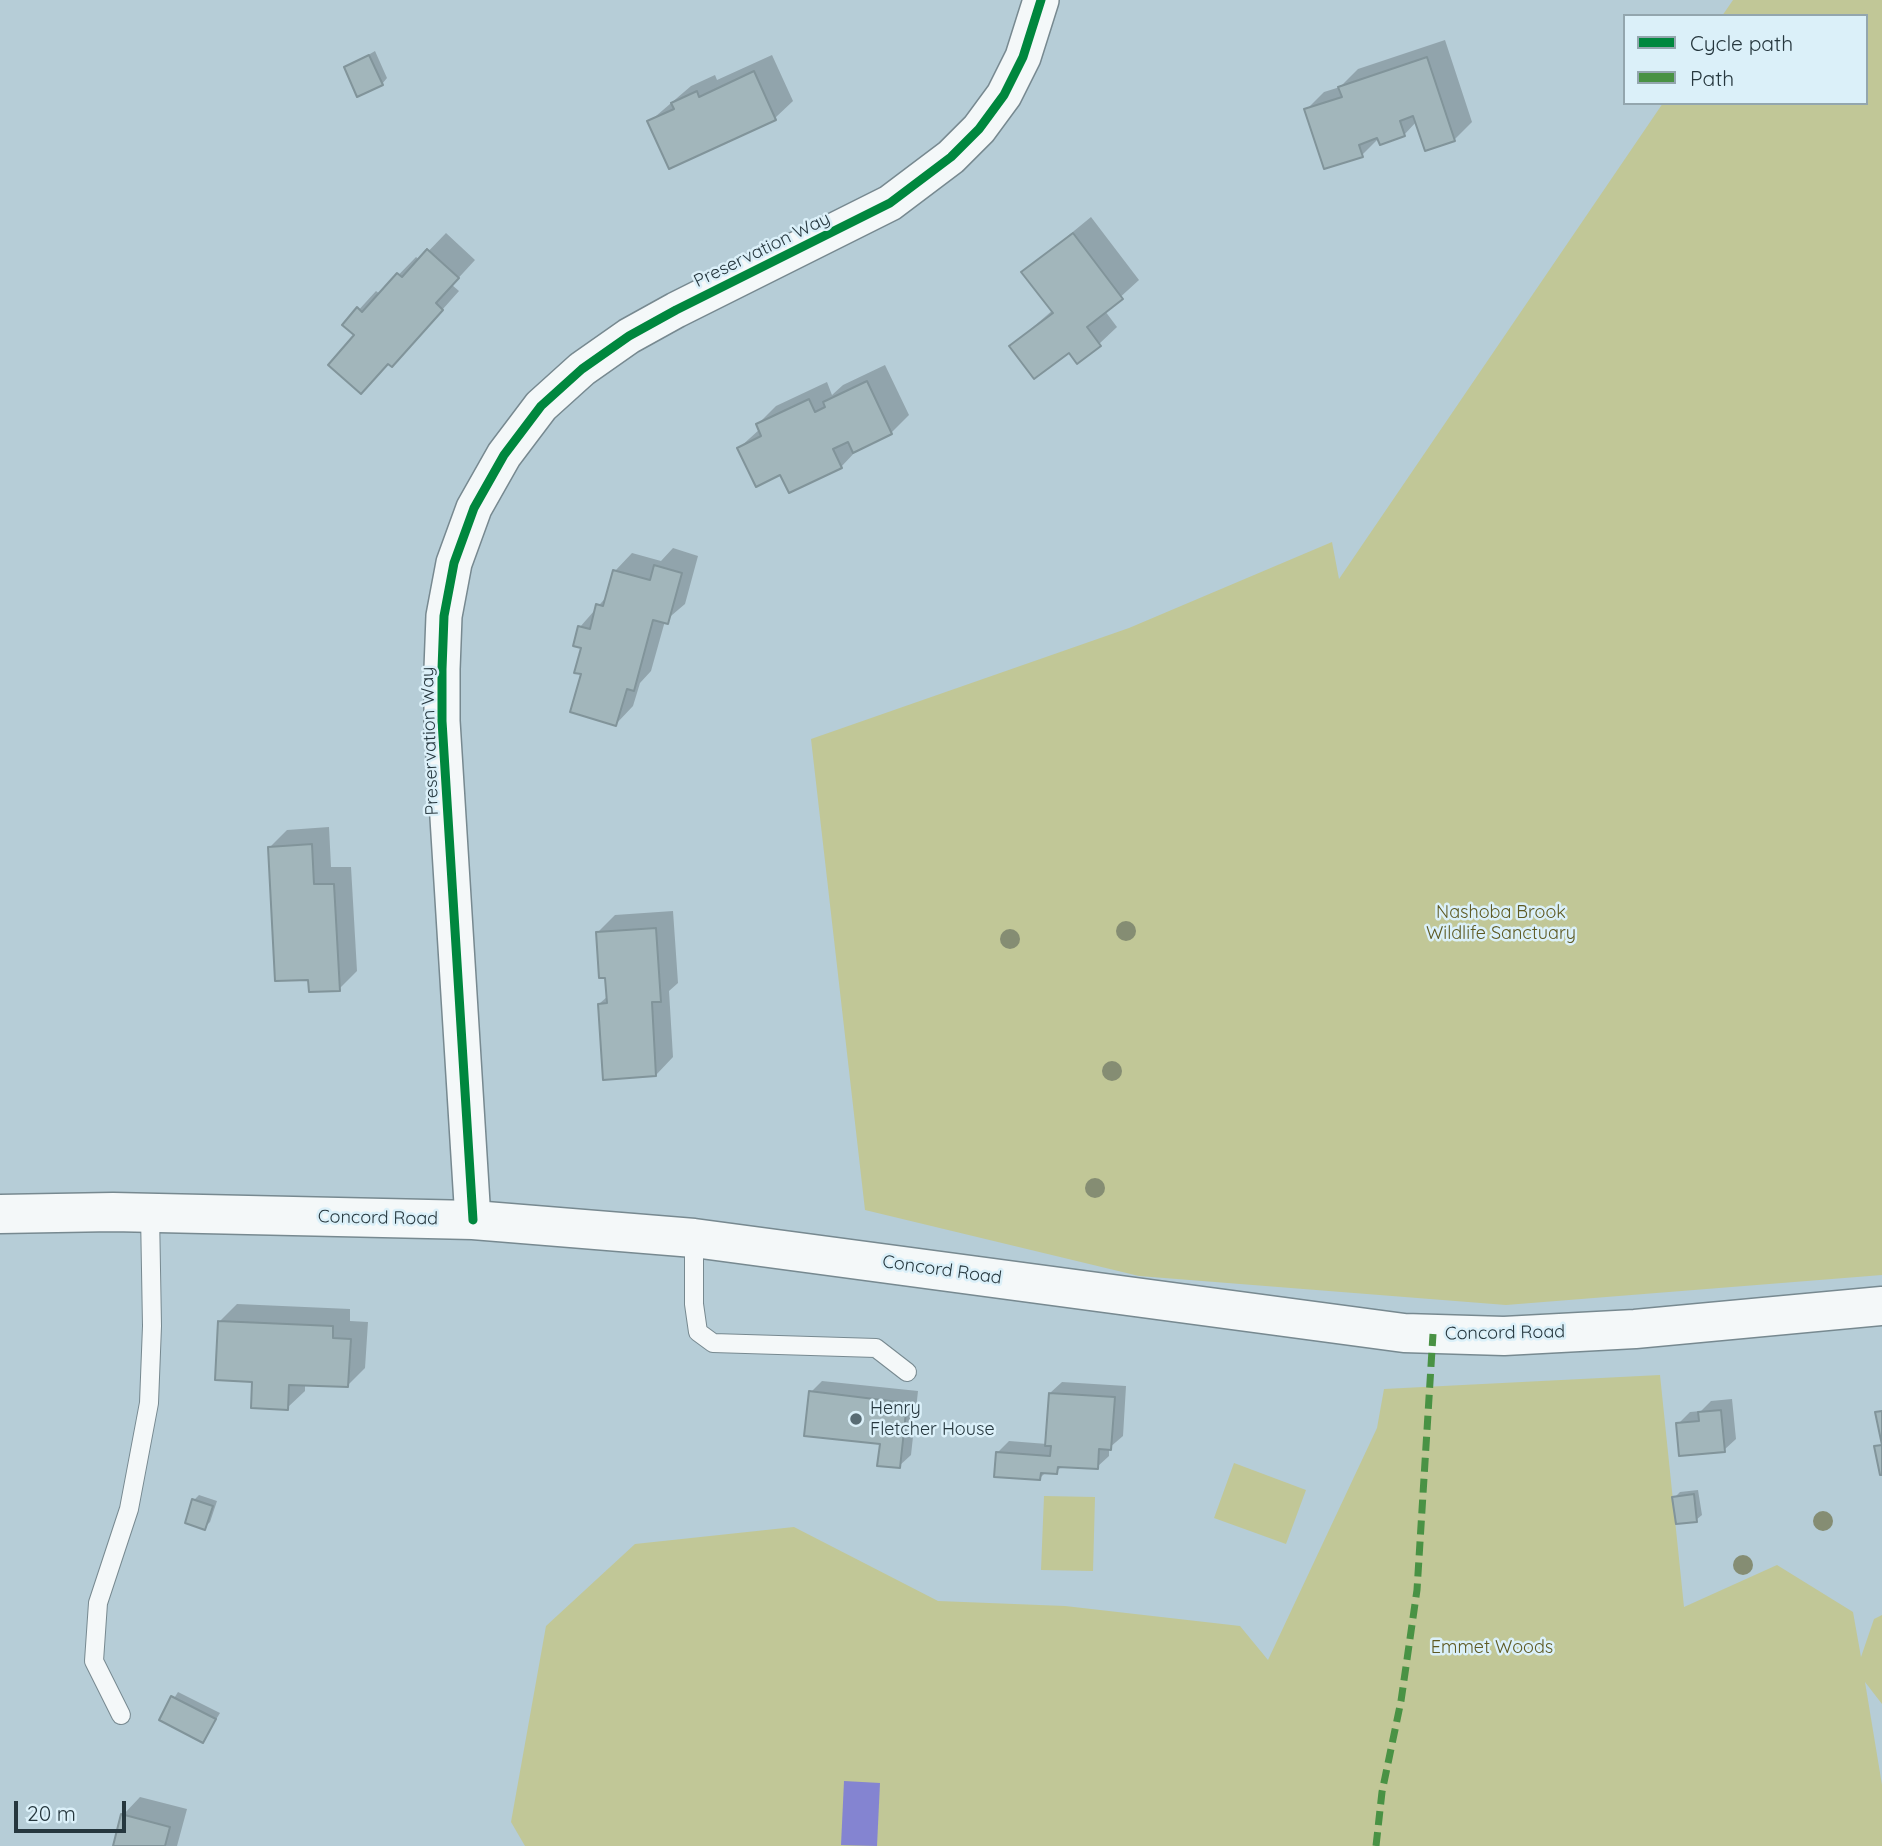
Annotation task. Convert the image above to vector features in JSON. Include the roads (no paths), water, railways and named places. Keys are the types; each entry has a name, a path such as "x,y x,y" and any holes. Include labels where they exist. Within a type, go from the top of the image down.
{"main road":[{"name":"Concord Road","path":"0,1214 150,1213 473,1220 694,1238 1404,1333 1504,1336 1635,1329 1882,1306"}],"street":[{"name":"Preservation Way","path":"473,1220 442,669 444,617 454,563 474,508 504,455 541,406 582,369 629,336 676,310 890,203 951,157 979,129 1004,95 1023,57 1041,0"}],"lane":[{"path":"121,1715 94,1661 98,1603 129,1509 149,1403 152,1326 150,1213"},
{"path":"694,1238 694,1304 698,1332 713,1343 876,1348 907,1372"}],"water":[{"path":"844,1781 880,1783 877,1846 841,1845"}],"place":[{"name":"Henry Fletcher House","path":"856,1419"}],"park label":[{"name":"Nashoba Brook Wildlife Sanctuary","path":"1501,923"},
{"name":"Emmet Woods","path":"1492,1648"}]}
